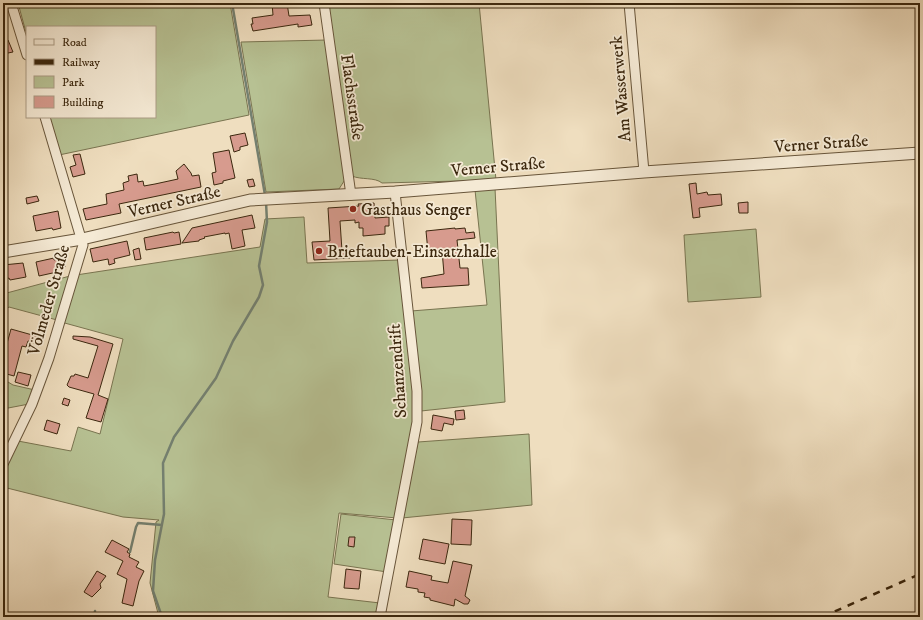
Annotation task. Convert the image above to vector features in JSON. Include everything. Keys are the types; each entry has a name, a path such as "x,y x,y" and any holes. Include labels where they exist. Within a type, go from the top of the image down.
{"street":[{"path":"11,3 26,52"},
{"name":"Flachsstraße","path":"324,3 351,195"},
{"name":"Am Wasserwerk","path":"629,3 644,172"},
{"name":"Völmeder Straße","path":"3,464 32,404 49,358 83,245 45,118"},
{"name":"Verner Straße","path":"3,252 82,239 250,200 395,192 644,172 920,153"},
{"name":"Schanzendrift","path":"380,617 401,511 418,413 417,391 395,192"}],"green space":[{"path":"18,3 230,3 249,115 59,155 49,118 156,118 156,26 26,26 26,32"},
{"path":"328,3 479,3 496,180 382,183 376,180 352,176"},
{"path":"327,40 346,178 339,189 266,192 241,42"},
{"path":"495,188 505,402 421,411 411,311 487,305 475,190"},
{"path":"304,217 307,263 400,260 416,415 397,518 339,513 328,597 380,603 378,617 159,617 150,583 156,522 159,520 123,517 3,487 3,470 18,441 71,451 78,427 100,434 123,339 61,322 76,275 260,247 265,219"},
{"path":"756,229 761,297 688,302 684,235"},
{"path":"70,276 57,320 9,307 3,312 3,294"},
{"path":"3,379 13,385 35,390 29,404 3,409"},
{"path":"529,434 532,505 402,518 418,442"},
{"path":"341,514 396,520 387,572 334,564"}],"building":[{"path":"272,3 287,3 289,16 310,15 312,25 298,27 298,24 253,31 251,24 253,24 252,18 273,15"},
{"path":"8,40 13,52 3,54 3,42"},
{"path":"245,133 248,145 240,147 240,150 234,152 230,136"},
{"path":"229,150 235,178 214,185 212,173 216,172 213,153"},
{"path":"80,154 85,174 73,177 70,167 76,165 73,155"},
{"path":"184,164 192,176 199,175 201,187 119,204 121,213 86,220 83,209 107,204 106,194 124,190 123,183 129,181 128,176 137,174 138,182 143,181 144,186 155,184 178,179 176,171"},
{"path":"253,179 255,186 249,187 247,180"},
{"path":"696,183 697,194 707,192 708,195 721,194 722,205 699,208 700,217 693,218 689,184"},
{"path":"37,196 39,201 27,204 26,198"},
{"path":"748,202 748,213 739,213 738,203"},
{"path":"374,203 375,218 389,217 389,226 385,226 385,234 363,236 363,228 359,228 359,222 355,223 355,220 340,221 342,251 350,250 350,258 314,260 312,242 330,241 328,208 359,206 358,204"},
{"path":"58,211 61,228 36,231 33,216"},
{"path":"252,215 255,228 242,230 245,246 232,249 229,233 204,237 205,238 199,241 182,243 192,228"},
{"path":"465,228 466,233 474,232 475,238 457,240 460,268 468,268 469,285 422,288 421,278 444,274 442,250 428,252 426,231"},
{"path":"179,232 181,244 146,250 144,238"},
{"path":"127,241 130,255 114,259 115,263 109,265 108,259 93,262 90,249"},
{"path":"139,248 141,259 135,260 133,250"},
{"path":"54,258 54,260 66,258 65,267 56,269 57,272 39,276 36,262"},
{"path":"23,263 26,277 10,280 9,278 3,280 3,265"},
{"path":"11,329 43,338 41,345 28,341 26,347 22,346 14,376 3,373 3,358"},
{"path":"73,336 90,337 113,344 98,395 108,399 101,422 86,418 94,394 69,387 67,385 71,376 74,376 75,374 88,378 98,346 73,339"},
{"path":"18,372 31,375 28,386 15,382"},
{"path":"64,398 70,400 68,406 62,404"},
{"path":"464,410 465,419 456,420 455,411"},
{"path":"433,415 454,419 453,425 444,423 442,431 431,429"},
{"path":"47,420 60,424 57,434 44,430"},
{"path":"452,519 472,520 471,545 451,544"},
{"path":"349,537 355,537 354,547 348,546"},
{"path":"423,539 449,544 445,564 419,559"},
{"path":"112,540 129,549 127,552 130,554 129,557 139,562 136,567 144,571 139,581 133,606 122,603 127,579 117,574 123,561 105,552"},
{"path":"453,561 472,565 465,596 470,600 468,604 464,604 455,599 454,606 430,600 430,598 424,597 425,593 418,592 418,589 406,587 409,571 432,576 431,580 448,583"},
{"path":"346,569 361,571 359,589 344,588"},
{"path":"97,571 106,576 100,584 101,588 92,597 84,592"}],"waterway":[{"path":"232,3 265,195"},
{"path":"162,617 153,591 155,560 164,514 163,463 174,437 216,378 233,341 259,297 263,285 259,266 267,222 266,202"},
{"path":"130,552 138,523 162,525"},
{"path":"94,617 95,611"}],"railway":[{"path":"822,617 920,574"}],"place":[{"name":"Gasthaus Senger","path":"353,209"},
{"name":"Brieftauben-Einsatzhalle","path":"319,251"}]}
